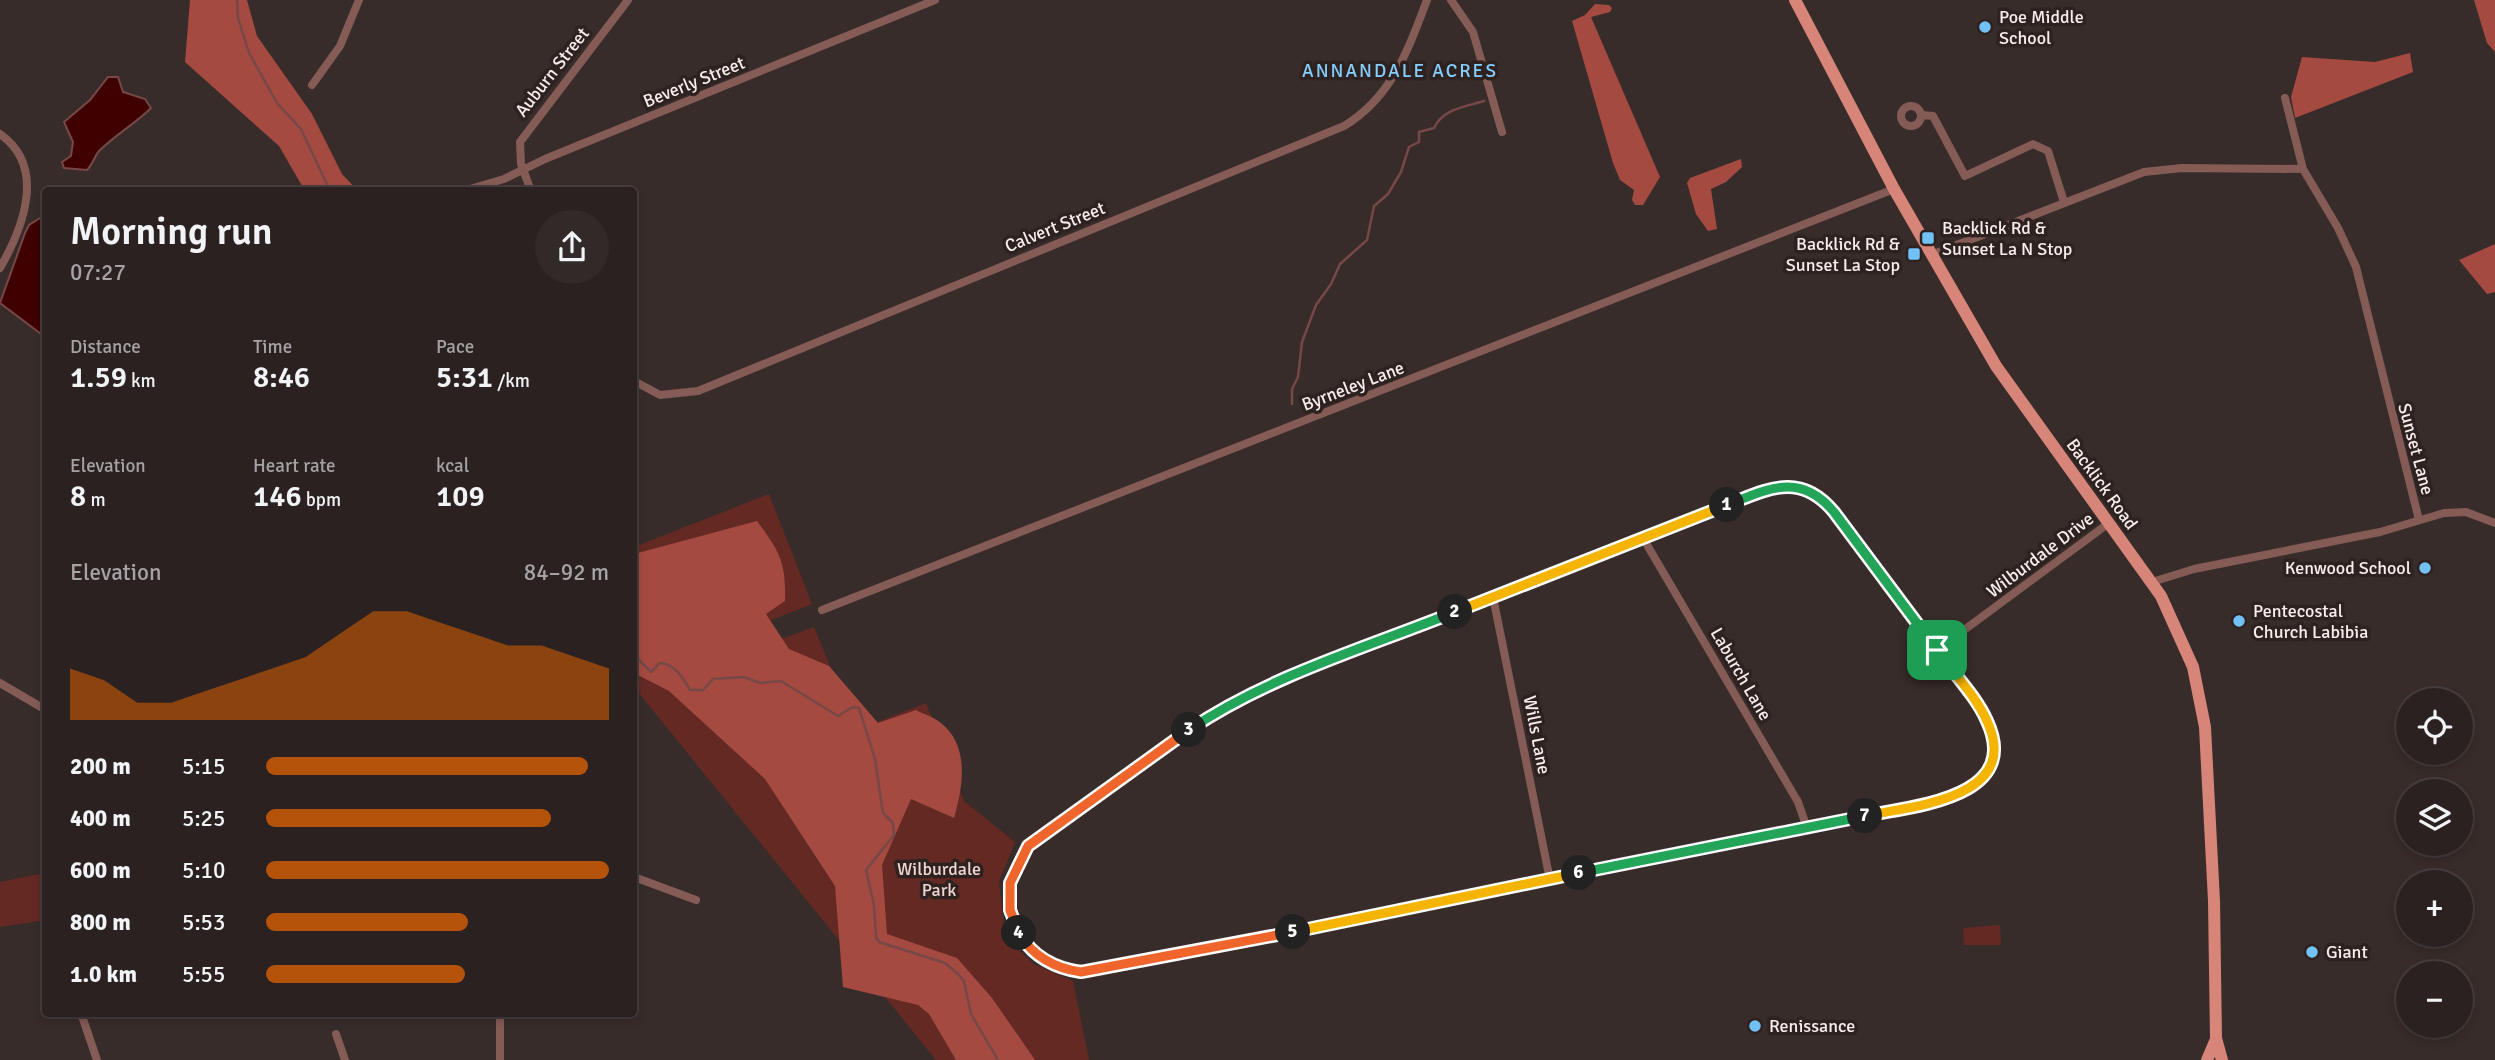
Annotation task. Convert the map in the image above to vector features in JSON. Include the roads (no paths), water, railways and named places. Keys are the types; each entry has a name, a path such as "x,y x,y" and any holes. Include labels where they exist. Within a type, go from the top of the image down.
{"main road":[{"name":"Backlick Road","path":"1795,0 1894,189 1996,366 2152,582 2185,645 2201,699 2205,727 2214,901 2216,1038 2222,1060"},
{"name":"Backlick Road","path":"2207,1060 2216,1038"}],"street":[{"path":"312,85 340,46 359,0"},
{"name":"Auburn Street","path":"523,170 519,149 524,133 628,0"},
{"name":"Beverly Street","path":"477,187 504,179 935,0"},
{"name":"Calvert Street","path":"637,382 649,392 667,396 709,387 1344,126 1373,106 1395,76 1427,0"},
{"path":"1451,0 1473,32 1503,132"},
{"name":"Sunset Lane","path":"2152,582 2187,571 2380,532 2419,520 2356,267 2332,217 2303,169 2285,97"},
{"path":"1922,115 1933,116 1965,176 2033,144 2048,151 2064,202"},
{"path":"0,134 20,157 28,184 25,211 0,268"},
{"path":"1931,255 2144,172 2163,169 2303,169"},
{"path":"523,170 529,187"},
{"name":"Byrneley Lane","path":"822,610 1894,189"},
{"path":"1785,486 1808,490 1834,512 1937,650 1989,725 1993,747 1981,779 1953,798 1094,972 1054,966 1032,950 1017,930 1009,896 1010,883 1020,857 1035,839 1221,709 1259,689 1771,488 1785,486"},
{"path":"2419,520 2454,511 2482,516 2495,523"},
{"name":"Wilburdale Drive","path":"1937,650 2109,523"},
{"name":"Laburch Lane","path":"1643,538 1798,802 1807,828"},
{"name":"Wills Lane","path":"1493,597 1550,880"},
{"path":"0,683 42,708"},
{"path":"637,878 696,900"},
{"path":"82,1017 97,1060"},
{"path":"500,1017 500,1060"},
{"path":"336,1034 345,1060"}],"waterway":[{"path":"237,0 238,18 249,53 277,103 301,129 328,187"},
{"path":"1292,404 1292,389 1298,377 1302,342 1316,305 1331,284 1340,264 1367,240 1374,206 1388,194 1401,172 1409,147 1419,142 1419,132 1434,128 1449,113 1484,101"},
{"path":"637,658 651,672 660,663 670,666 690,690 703,690 713,679 744,677 760,683 781,681 838,716 853,707 859,708 875,759 883,813 893,823 894,835 866,870 874,905 876,937 879,942 945,963 958,974 964,981 971,1014 998,1060"}],"place":[{"name":"Poe Middle School","path":"1985,27"},
{"name":"Backlick Rd & Sunset La N Stop","path":"1928,238"},
{"name":"Backlick Rd & Sunset La Stop","path":"1914,254"},
{"name":"Kenwood School","path":"2425,568"},
{"name":"Pentecostal Church Labibia","path":"2239,621"},
{"name":"Giant","path":"2312,952"},
{"name":"Renissance","path":"1755,1026"}],"district":[{"name":"ANNANDALE ACRES","path":"1400,71"}],"park label":[{"name":"Wilburdale Park","path":"939,879"}]}
